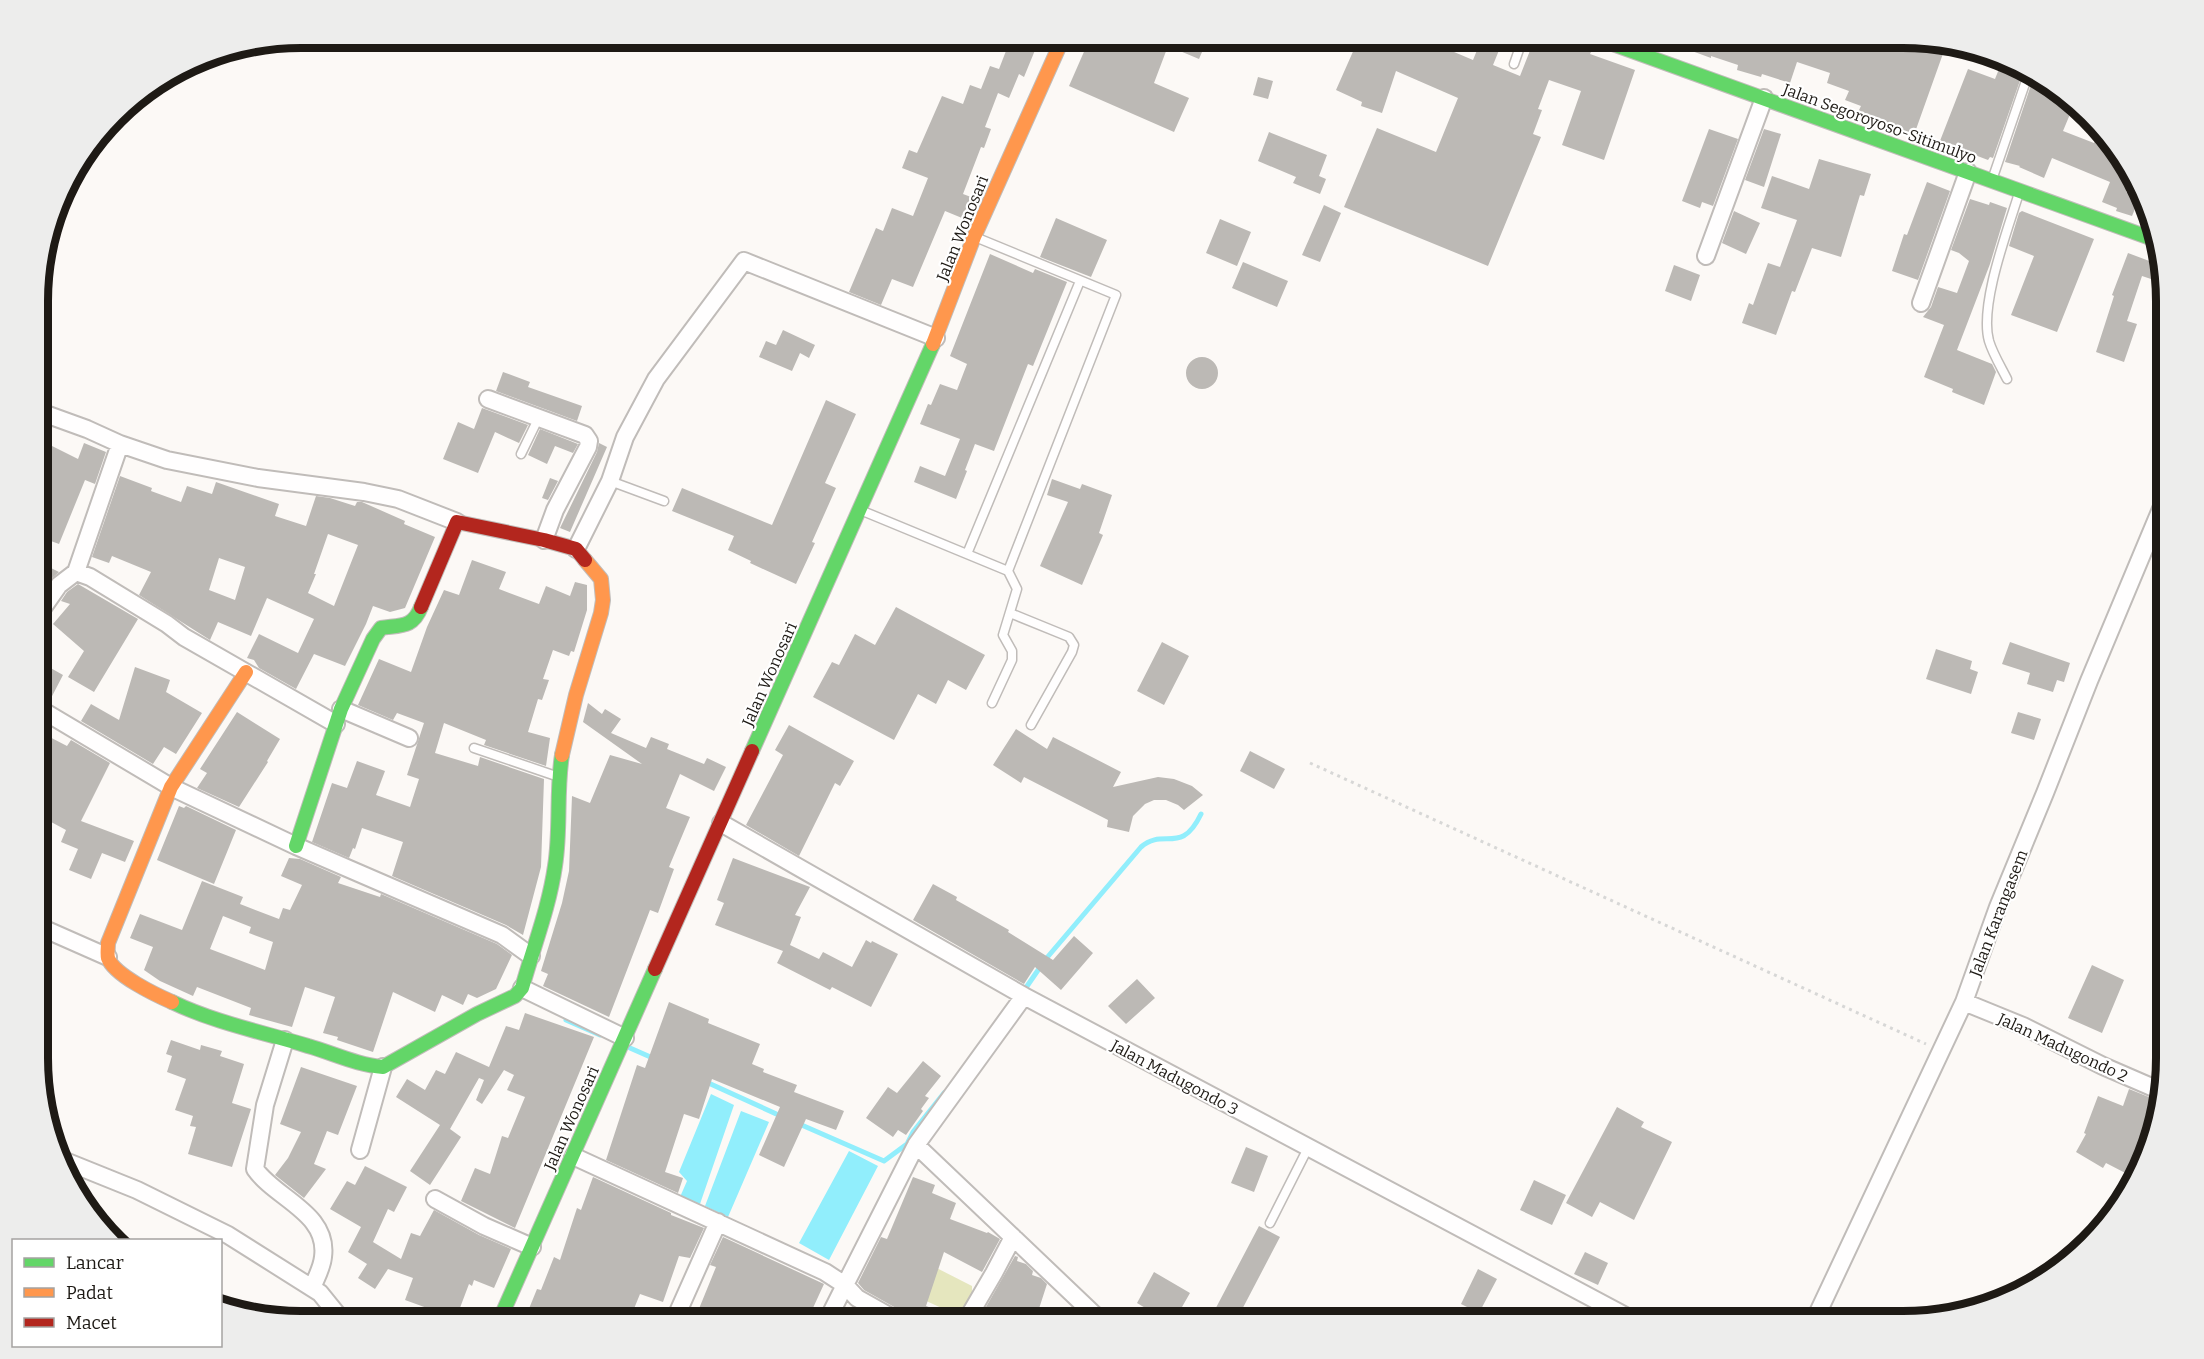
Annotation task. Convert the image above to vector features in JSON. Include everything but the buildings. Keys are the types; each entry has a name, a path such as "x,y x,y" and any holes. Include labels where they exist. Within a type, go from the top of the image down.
{"main road":[{"name":"Jalan Wonosari","path":"504,1311 936,338 974,237 1059,48"},
{"name":"Jalan Segoroyoso-Sitimulyo","path":"1624,48 2148,237"},
{"path":"246,672 171,787 108,943 108,957 115,968 153,993 201,1016 370,1066 383,1067 477,1014 515,996 522,988 555,870 559,823 559,777 570,719 601,613 603,600 601,579 576,549 457,522 417,617 409,624 381,628 372,639 338,716 296,846"}],"street":[{"path":"1706,256 1764,98"},
{"path":"1921,303 1968,172"},
{"path":"576,549 610,481 625,437 656,379 744,261 936,338"},
{"path":"488,399 585,435 589,441 555,510 544,540"},
{"path":"48,415 120,444 178,462 258,478 320,485 387,497 457,522"},
{"path":"48,601 59,585 76,572 120,444"},
{"name":"Jalan Karangasem","path":"1819,1311 1964,1002 1998,907 2156,521"},
{"path":"76,572 90,577 167,624 184,637 246,672 338,716 409,738"},
{"path":"48,715 171,787 296,846 502,935 531,956"},
{"name":"Jalan Madugondo 3","path":"721,823 1024,996 1616,1311"},
{"path":"48,931 108,957"},
{"path":"522,988 623,1044"},
{"path":"831,1311 914,1149 1024,996"},
{"name":"Jalan Madugondo 2","path":"1964,1002 2024,1026 2103,1066 2154,1088"},
{"path":"285,1040 265,1105 255,1169 320,1230 323,1256 312,1288"},
{"path":"360,1150 383,1067"},
{"path":"914,1149 1013,1237 1091,1311"},
{"path":"573,1156 825,1272 845,1285 862,1301 880,1311"},
{"path":"71,1163 137,1190 228,1235 320,1293 335,1311"},
{"path":"435,1199 484,1226 532,1247"},
{"path":"678,1311 718,1222"},
{"path":"972,1311 1013,1237"}],"lane":[{"path":"1514,64 1520,48"},
{"path":"1992,180 2026,80"},
{"path":"2007,379 1989,341 1987,319 1995,275 2020,191"},
{"path":"974,237 1116,295 1008,571"},
{"path":"967,554 1080,281"},
{"path":"521,454 539,417"},
{"path":"610,481 664,501"},
{"path":"859,510 1008,571 1017,589 1002,635 1012,651 1012,660 992,703"},
{"path":"1010,613 1069,637 1074,645 1031,725"},
{"path":"474,748 559,777"},
{"path":"1270,1223 1308,1148"}],"path":[{"path":"1310,763 1941,1051"}],"green space":[{"path":"917,1258 972,1286 972,1301 961,1311 948,1311 900,1289"}],"water":[{"path":"711,1094 734,1105 700,1204 680,1197 687,1181 679,1172"},
{"path":"741,1111 769,1122 728,1217 705,1206"},
{"path":"849,1151 878,1166 829,1260 799,1243"}],"waterway":[{"path":"1023,992 1045,960 1141,847 1157,839 1179,838 1194,827 1201,814"},
{"path":"566,1020 600,1035"},
{"path":"630,1048 655,1059"},
{"path":"704,1081 783,1117"},
{"path":"797,1123 884,1161 907,1144 913,1132 944,1093"}],"traffic: fast":[{"path":"1624,48 2148,237"},
{"path":"752,751 933,344"},
{"path":"296,846 341,709 373,639 381,628 400,626 410,622 421,607"},
{"path":"172,1002 222,1021 354,1061 383,1067 477,1014 515,996 522,988 552,882 557,852 562,755"},
{"path":"503,1311 655,969"}],"traffic: slow":[{"path":"933,344 974,237 1059,48"},
{"path":"562,755 576,695 603,600 601,579 585,560"},
{"path":"172,1002 136,984 118,971 108,958 108,943 171,787 246,672"}],"traffic: jam":[{"path":"421,607 457,522 576,549 585,560"},
{"path":"655,969 752,751"}]}
